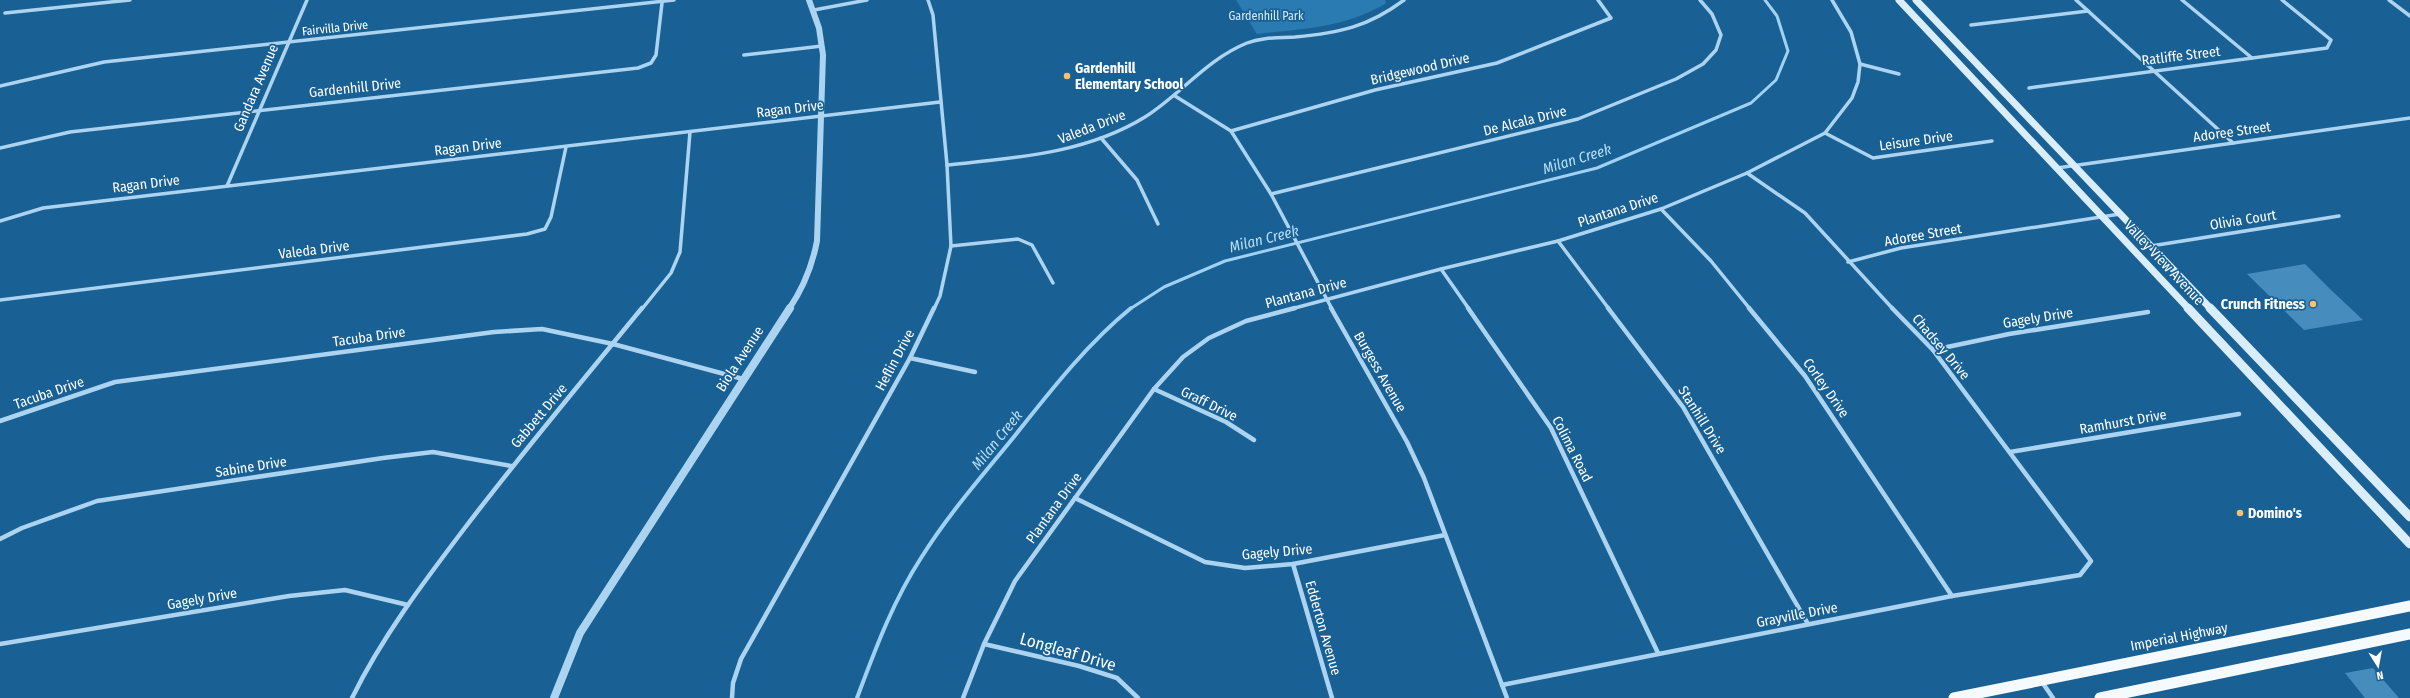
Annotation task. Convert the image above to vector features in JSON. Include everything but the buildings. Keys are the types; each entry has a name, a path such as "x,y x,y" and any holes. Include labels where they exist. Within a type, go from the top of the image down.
{"main road":[{"name":"Valley View Avenue","path":"1899,0 2410,544"},
{"name":"Valley View Avenue","path":"1916,0 2410,516"},
{"name":"Imperial Highway","path":"1954,698 2410,606"},
{"path":"2100,698 2410,634"}],"street":[{"path":"5,13 130,0"},
{"name":"Gandara Avenue","path":"227,186 307,0"},
{"name":"Fairvilla Drive","path":"0,86 104,62 662,3 674,0"},
{"name":"Biola Avenue","path":"554,698 580,633 804,286 813,264 817,241 822,46 814,10 809,0"},
{"path":"814,10 867,0"},
{"name":"Heflin Drive","path":"732,698 733,683 741,659 910,358 940,296 951,246 947,165 933,14 928,0"},
{"name":"Valeda Drive","path":"947,165 1058,152 1101,138 1143,118 1175,96 1218,59 1248,43 1272,38 1338,34 1366,25 1386,15 1404,0"},
{"name":"Bridgewood Drive","path":"1231,131 1375,90 1498,63 1611,18 1598,0"},
{"name":"De Alcala Drive","path":"1271,194 1578,119 1676,79 1703,64 1716,50 1721,35 1712,14 1700,0"},
{"path":"1825,133 1852,98 1858,82 1860,64 1851,32 1832,0"},
{"path":"2076,0 2233,143"},
{"path":"2182,0 2252,58"},
{"name":"Ratliffe Street","path":"2029,88 2327,48 2331,40 2282,0"},
{"path":"2389,0 2409,14"},
{"name":"Gardenhill Drive","path":"0,148 70,132 638,68 651,63 656,55 662,3"},
{"path":"1971,25 2088,11"},
{"path":"744,55 822,46"},
{"path":"1860,64 1899,74"},
{"name":"Burgess Avenue","path":"1175,96 1231,131 1271,194 1326,299 1407,442 1424,478 1507,698"},
{"name":"Ragan Drive","path":"0,221 43,208 940,102"},
{"name":"Adoree Street","path":"2057,168 2410,118"},
{"name":"Gabbett Drive","path":"352,698 362,677 408,605 511,466 671,273 680,252 690,132"},
{"name":"Leisure Drive","path":"1825,133 1873,158 1992,141"},
{"name":"Plantana Drive","path":"963,698 984,644 1015,581 1154,389 1183,357 1209,338 1246,321 1441,269 1558,241 1661,209 1747,173 1825,133"},
{"path":"1101,138 1137,180 1158,224"},
{"name":"Valeda Drive","path":"0,300 527,234 545,229 551,218 566,146"},
{"name":"Chadsey Drive","path":"1747,173 1805,213 1848,262 1933,350 2091,561"},
{"name":"Corley Drive","path":"1661,209 1711,262 1805,376 1952,596"},
{"name":"Adoree Street","path":"1848,262 1901,248 2121,214"},
{"name":"Olivia Court","path":"2151,246 2339,216"},
{"path":"951,246 1018,239 1032,244 1054,283"},
{"name":"Stanhill Drive","path":"1558,241 1683,407 1808,624"},
{"name":"Colima Road","path":"1441,269 1551,428 1658,653"},
{"name":"Gagely Drive","path":"1933,350 2009,334 2148,312"},
{"name":"Tacuba Drive","path":"0,421 115,382 494,332 542,329 613,344 743,379"},
{"path":"910,358 974,372"},
{"name":"Graff Drive","path":"1154,389 1226,422 1254,440"},
{"name":"Ramhurst Drive","path":"2010,452 2240,414"},
{"name":"Sabine Drive","path":"0,539 22,528 97,501 383,458 433,452 511,466"},
{"name":"Gagely Drive","path":"1075,498 1206,562 1245,568 1292,564 1445,535"},
{"name":"Grayville Drive","path":"1502,685 1952,596 2080,574 2091,561"},
{"name":"Edderton Avenue","path":"1292,564 1332,698"},
{"name":"Gagely Drive","path":"0,644 289,596 345,590 408,605"},
{"name":"Longleaf Drive","path":"984,644 1079,666 1117,678 1138,698"},
{"path":"2041,680 2053,698"}],"green space":[{"name":"Gardenhill Park","path":"1236,0 1385,0 1386,2 1385,4 1369,12 1338,23 1257,34"}],"waterway":[{"name":"Milan Creek","path":"1130,309 1164,287 1225,261 1597,168 1751,103 1776,80 1788,51 1777,16 1765,0"},
{"name":"Milan Creek","path":"857,698 893,609 911,574 943,525 1057,384 1085,352 1131,308"}],"place":[{"name":"Gardenhill Elementary School","path":"1067,76"},
{"name":"Crunch Fitness","path":"2313,304"},
{"name":"Domino's","path":"2240,513"}]}
